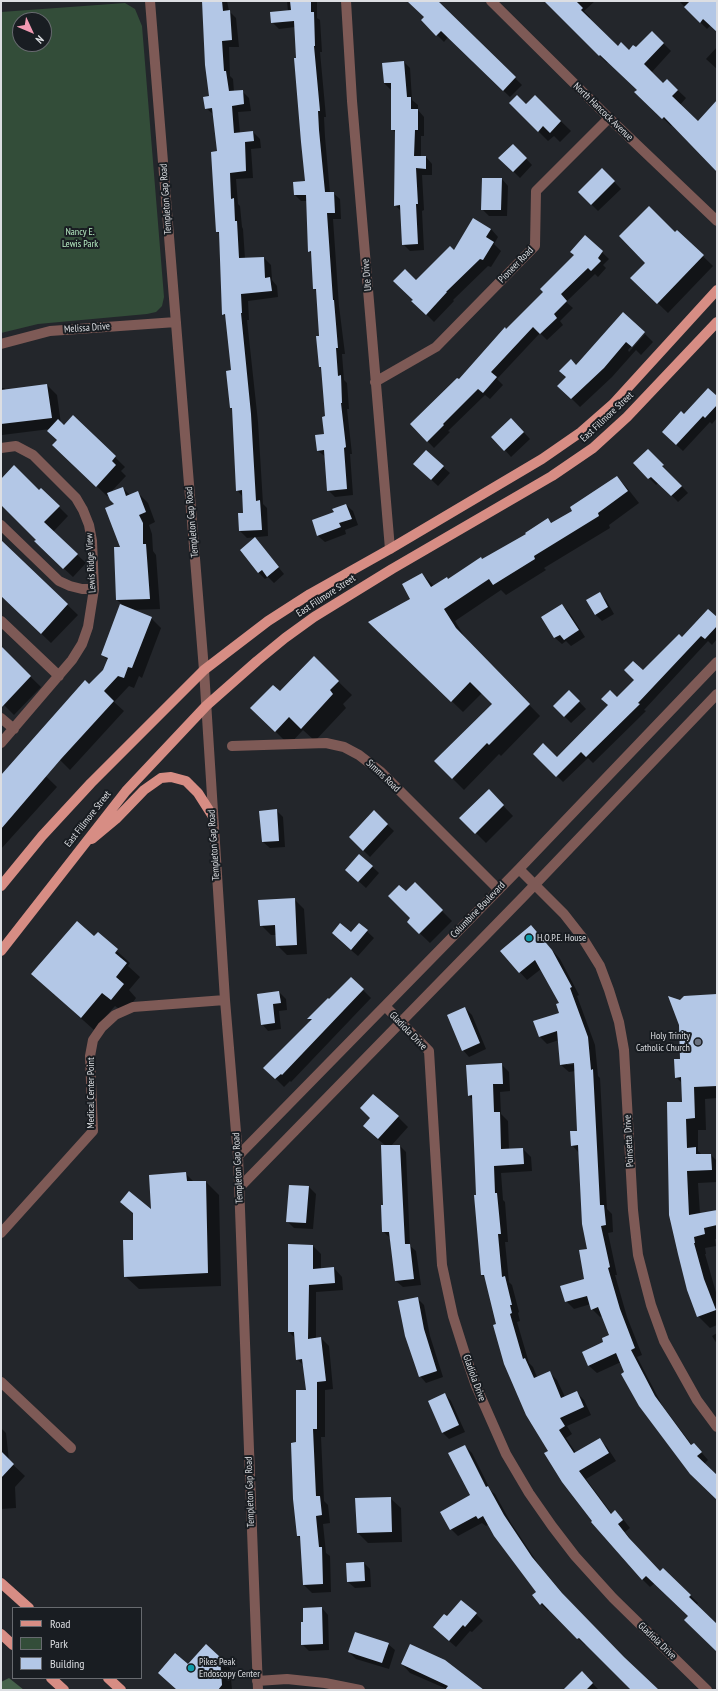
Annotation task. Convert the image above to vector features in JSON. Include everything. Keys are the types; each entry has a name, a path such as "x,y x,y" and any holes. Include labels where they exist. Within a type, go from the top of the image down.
{"main road":[{"name":"East Fillmore Street","path":"1,886 42,836 91,783 204,670 268,621 310,594 390,549 542,459 581,432 613,404 717,290"},
{"name":"East Fillmore Street","path":"1,951 126,791 206,706 284,638 314,617 392,569 552,476 593,448 627,417 717,322"},
{"path":"80,849 116,819 144,790 161,778 171,777 186,781 198,793 212,815"},
{"path":"1,1583 28,1607"},
{"path":"1,1634 12,1644"},
{"path":"52,1679 64,1690"},
{"path":"109,1679 121,1690"}],"street":[{"name":"Templeton Gap Road","path":"150,1 204,670 212,815 238,1156 257,1685"},
{"name":"Ute Drive","path":"346,1 353,109 390,549"},
{"name":"North Hancock Avenue","path":"491,1 717,222"},
{"name":"Pioneer Road","path":"375,382 436,347 535,246 536,191 609,118"},
{"name":"Melissa Drive","path":"1,344 50,331 176,322"},
{"name":"Lewis Ridge View","path":"1,448 16,446 33,455 76,498 89,525 92,541 94,590 88,627 82,644 72,660 59,676 1,743"},
{"path":"1,525 59,581 70,586 94,590"},
{"path":"1,621 59,676"},
{"name":"Columbine Boulevard","path":"238,1156 519,869 717,662"},
{"path":"239,1188 535,884 717,694"},
{"path":"1,718 14,729"},
{"name":"Simms Road","path":"232,746 326,742 344,747 359,755 381,772 498,889"},
{"name":"Poinsetta Drive","path":"519,869 564,914 582,937 600,966 610,990 619,1022 624,1050 633,1210 638,1255 651,1306 664,1341 697,1400 717,1427"},
{"name":"Medical Center Point","path":"1,1233 93,1131 90,1056 93,1040 102,1027 115,1015 133,1007 225,1000"},
{"name":"Gladiola Drive","path":"384,1006 429,1051 442,1265 453,1316 465,1354 476,1386 506,1454 529,1493 575,1556 613,1598 707,1690"},
{"path":"1,1382 71,1448"},
{"path":"257,1685 287,1679 331,1684 360,1690"}],"green space":[{"name":"Nancy E. Lewis Park","path":"125,3 135,9 142,26 164,297 162,306 156,312 147,314 38,324 1,333 1,12"},
{"path":"9,1678 24,1690 1,1690 1,1682"}],"building":[{"path":"202,1 222,1 223,11 230,10 232,40 222,41 224,71 226,71 229,91 243,90 244,104 232,106 234,133 253,131 254,141 245,142 246,171 230,173 231,199 234,198 235,221 237,221 239,258 264,257 265,278 270,277 272,291 241,294 241,313 251,414 256,501 260,500 262,530 239,531 238,513 243,513 242,490 236,491 232,408 230,408 226,371 231,370 225,314 222,315 219,232 216,232 211,152 217,151 212,108 205,109 203,97 209,96 205,65"},
{"path":"290,1 311,1 311,12 314,12 314,46 320,111 318,111 319,130 325,192 334,192 335,213 327,213 338,348 336,348 338,376 341,375 341,403 346,447 344,448 347,489 327,491 324,450 317,451 315,435 324,434 322,417 325,416 321,367 319,367 316,336 319,336 316,289 313,289 311,251 308,252 306,195 294,195 293,182 305,181 294,58 296,58 294,21 271,23 270,12 291,10"},
{"path":"407,1 438,1 516,77 503,91 441,31 436,36 421,20 424,17"},
{"path":"544,1 576,1 583,8 581,10 618,46 621,42 629,50 633,45 636,47 652,31 664,43 644,64 663,83 667,79 678,90 672,96 698,121 717,100 717,172 664,117 662,119 634,92 637,90 600,55 599,56"},
{"path":"690,1 717,1 717,32 703,19 700,23 684,7"},
{"path":"404,61 407,97 411,97 411,109 418,109 418,130 415,130 414,156 426,156 426,169 416,168 418,244 402,245 400,205 394,206 395,130 391,130 391,83 384,83 382,63"},
{"path":"517,95 526,104 535,95 561,121 550,133 543,126 538,132 509,103"},
{"path":"513,144 527,158 513,172 498,158"},
{"path":"602,168 615,181 591,205 578,192"},
{"path":"482,178 502,178 501,210 481,210"},
{"path":"649,206 675,232 677,230 704,255 657,304 630,278 645,263 619,236"},
{"path":"473,218 491,229 486,237 494,242 483,260 480,259 446,292 426,315 393,281 405,269 416,280 450,246 454,250"},
{"path":"585,235 603,251 598,258 601,261 591,271 588,268 561,294 567,301 554,314 557,318 540,334 533,327 491,372 497,377 483,393 478,389 427,442 410,424 457,378 459,379 505,327 506,329 543,292 540,289 574,255 570,252"},
{"path":"623,312 645,332 632,347 626,342 604,368 571,399 557,386 566,377 559,371 571,359 576,365"},
{"path":"47,384 52,418 1,424 1,390"},
{"path":"708,388 717,396 717,405 705,418 703,416 676,445 662,432 681,411 684,414"},
{"path":"73,415 116,456 112,461 116,465 96,487 52,445 57,440 47,431 58,419 64,425"},
{"path":"511,418 524,432 504,451 491,437"},
{"path":"648,449 682,486 671,496 651,477 648,479 633,463"},
{"path":"426,450 444,466 431,480 413,464"},
{"path":"14,465 39,490 41,488 60,506 44,522 78,554 63,569 34,541 36,540 1,505 1,479"},
{"path":"617,476 628,491 598,513 599,516 534,556 535,559 493,585 489,579 444,609 456,628 530,704 489,745 487,743 452,779 434,761 492,704 470,682 451,702 368,622 410,599 402,584 422,573 431,587 447,577 448,579 481,557 482,559 526,534 525,533 548,518 551,523 572,511 570,507"},
{"path":"123,487 126,496 138,491 146,512 139,515 143,523 143,544 146,544 150,599 116,600 114,547 120,547 105,508 114,504 110,500 107,493"},
{"path":"346,504 352,519 339,523 341,527 317,536 312,520 334,512 332,509"},
{"path":"255,537 279,567 267,577 262,570 258,573 240,550"},
{"path":"1,540 68,604 41,634 1,596"},
{"path":"600,592 608,607 595,615 586,600"},
{"path":"120,604 152,617 132,668 128,667 124,678 118,676 104,691 114,701 61,759 1,829 1,775 85,680 89,684 103,670 108,658 101,655"},
{"path":"562,604 579,630 564,640 560,635 554,638 541,617"},
{"path":"708,609 717,617 717,626 705,639 701,636 638,703 640,704 586,757 581,752 556,777 533,754 543,743 557,757 608,705 601,699 610,690 617,697 634,680 624,670 633,661 643,670 679,634 682,637"},
{"path":"1,646 31,676 1,708"},
{"path":"314,656 339,681 330,690 333,694 301,729 289,717 275,732 250,708 273,685 280,691"},
{"path":"569,690 580,701 564,717 553,706"},
{"path":"489,789 504,805 475,834 459,818"},
{"path":"277,809 279,841 262,842 259,811"},
{"path":"374,810 388,824 363,851 349,837"},
{"path":"359,854 373,866 358,882 345,870"},
{"path":"415,882 443,910 419,934 407,922 410,918 388,896 399,885 406,891"},
{"path":"295,898 297,945 276,946 275,925 260,926 258,900"},
{"path":"77,921 94,936 98,932 118,949 115,953 127,963 116,977 124,984 111,1000 102,993 81,1018 31,974"},
{"path":"340,923 351,932 359,923 368,930 351,950 332,933"},
{"path":"531,925 552,950 572,987 570,988 588,1037 591,1070 593,1069 600,1205 604,1205 606,1225 601,1226 610,1267 608,1268 620,1309 635,1348 631,1350 655,1396 691,1445 694,1443 702,1452 697,1456 717,1475 717,1500 690,1474 639,1406 621,1374 624,1372 616,1353 588,1366 582,1352 603,1342 602,1338 609,1335 598,1307 591,1310 587,1296 565,1302 560,1286 584,1279 579,1250 587,1249 582,1224 578,1145 571,1146 570,1131 577,1131 574,1063 560,1065 557,1031 539,1037 533,1021 559,1013 556,1004 559,1003 535,960 519,973 500,951"},
{"path":"351,977 364,989 282,1075 281,1074 275,1079 263,1068 312,1019 307,1019"},
{"path":"279,991 281,1003 273,1004 275,1023 261,1025 257,994"},
{"path":"717,994 717,1086 694,1087 695,1118 686,1119 687,1148 696,1147 696,1154 711,1154 712,1170 687,1171 689,1215 717,1210 717,1225 704,1228 705,1234 694,1237 694,1243 704,1279 716,1310 697,1317 687,1290 669,1215 667,1102 682,1102 681,1077 675,1078 674,1059 680,1059 679,1025 668,996 680,1000 684,996"},
{"path":"465,1007 480,1043 462,1051 447,1015"},
{"path":"502,1063 503,1084 493,1084 494,1112 500,1112 501,1149 523,1148 524,1164 494,1166 495,1193 497,1193 501,1234 498,1234 502,1277 505,1276 512,1305 510,1305 512,1313 510,1314 523,1359 525,1358 534,1378 550,1371 561,1398 577,1391 584,1407 560,1418 565,1426 559,1430 574,1453 600,1438 609,1453 579,1471 611,1514 615,1510 623,1520 618,1524 629,1538 660,1571 663,1568 691,1595 689,1597 717,1624 717,1652 684,1620 688,1616 646,1576 642,1580 591,1522 592,1521 562,1482 544,1453 548,1451 526,1415 504,1364 493,1325 496,1324 484,1275 481,1275 474,1195 476,1195 472,1095 468,1096 466,1065"},
{"path":"373,1094 399,1116 378,1139 363,1126 370,1118 360,1108"},
{"path":"381,1145 400,1145 405,1244 410,1244 414,1279 395,1281 389,1232 382,1232 381,1205 383,1205"},
{"path":"186,1172 187,1181 206,1181 208,1273 124,1277 123,1240 133,1240 133,1213 120,1202 129,1191 151,1209 149,1175"},
{"path":"289,1185 309,1186 306,1223 286,1222"},
{"path":"288,1244 313,1245 313,1269 334,1267 335,1283 309,1285 308,1339 321,1337 326,1381 317,1382 317,1429 313,1429 316,1496 320,1496 322,1515 316,1516 319,1547 322,1547 323,1584 303,1585 300,1536 297,1536 293,1499 291,1443 296,1442 296,1390 306,1390 302,1359 296,1360 294,1332 288,1332"},
{"path":"418,1297 424,1329 437,1371 419,1377 405,1336 398,1301"},
{"path":"445,1393 459,1425 442,1433 428,1401"},
{"path":"465,1445 486,1487 488,1486 504,1515 532,1557 562,1593 624,1657 659,1690 631,1690 579,1638 577,1639 542,1603 540,1605 532,1595 536,1592 494,1536 483,1516 478,1519 476,1516 450,1530 440,1512 470,1495 448,1453"},
{"path":"1,1451 14,1464 1,1478"},
{"path":"391,1497 392,1532 357,1533 355,1498"},
{"path":"364,1562 365,1581 347,1582 346,1563"},
{"path":"461,1600 477,1613 465,1627 463,1625 449,1641 433,1627 444,1614 447,1616"},
{"path":"322,1607 323,1644 301,1645 301,1622 303,1622 303,1608"},
{"path":"355,1632 389,1643 382,1663 348,1652"},
{"name":"Pikes Peak Endoscopy Center","path":"206,1644 220,1657 222,1685 218,1690 177,1690 158,1673 175,1653 188,1664"},
{"path":"410,1644 445,1660 484,1690 445,1690 448,1686 401,1664"},
{"path":"582,1671 593,1683 586,1690 563,1690"}],"place":[{"name":"H.O.P.E. House","path":"529,938"},
{"name":"Holy Trinity Catholic Church","path":"698,1042"},
{"name":"Pikes Peak Endoscopy Center","path":"191,1668"}]}
